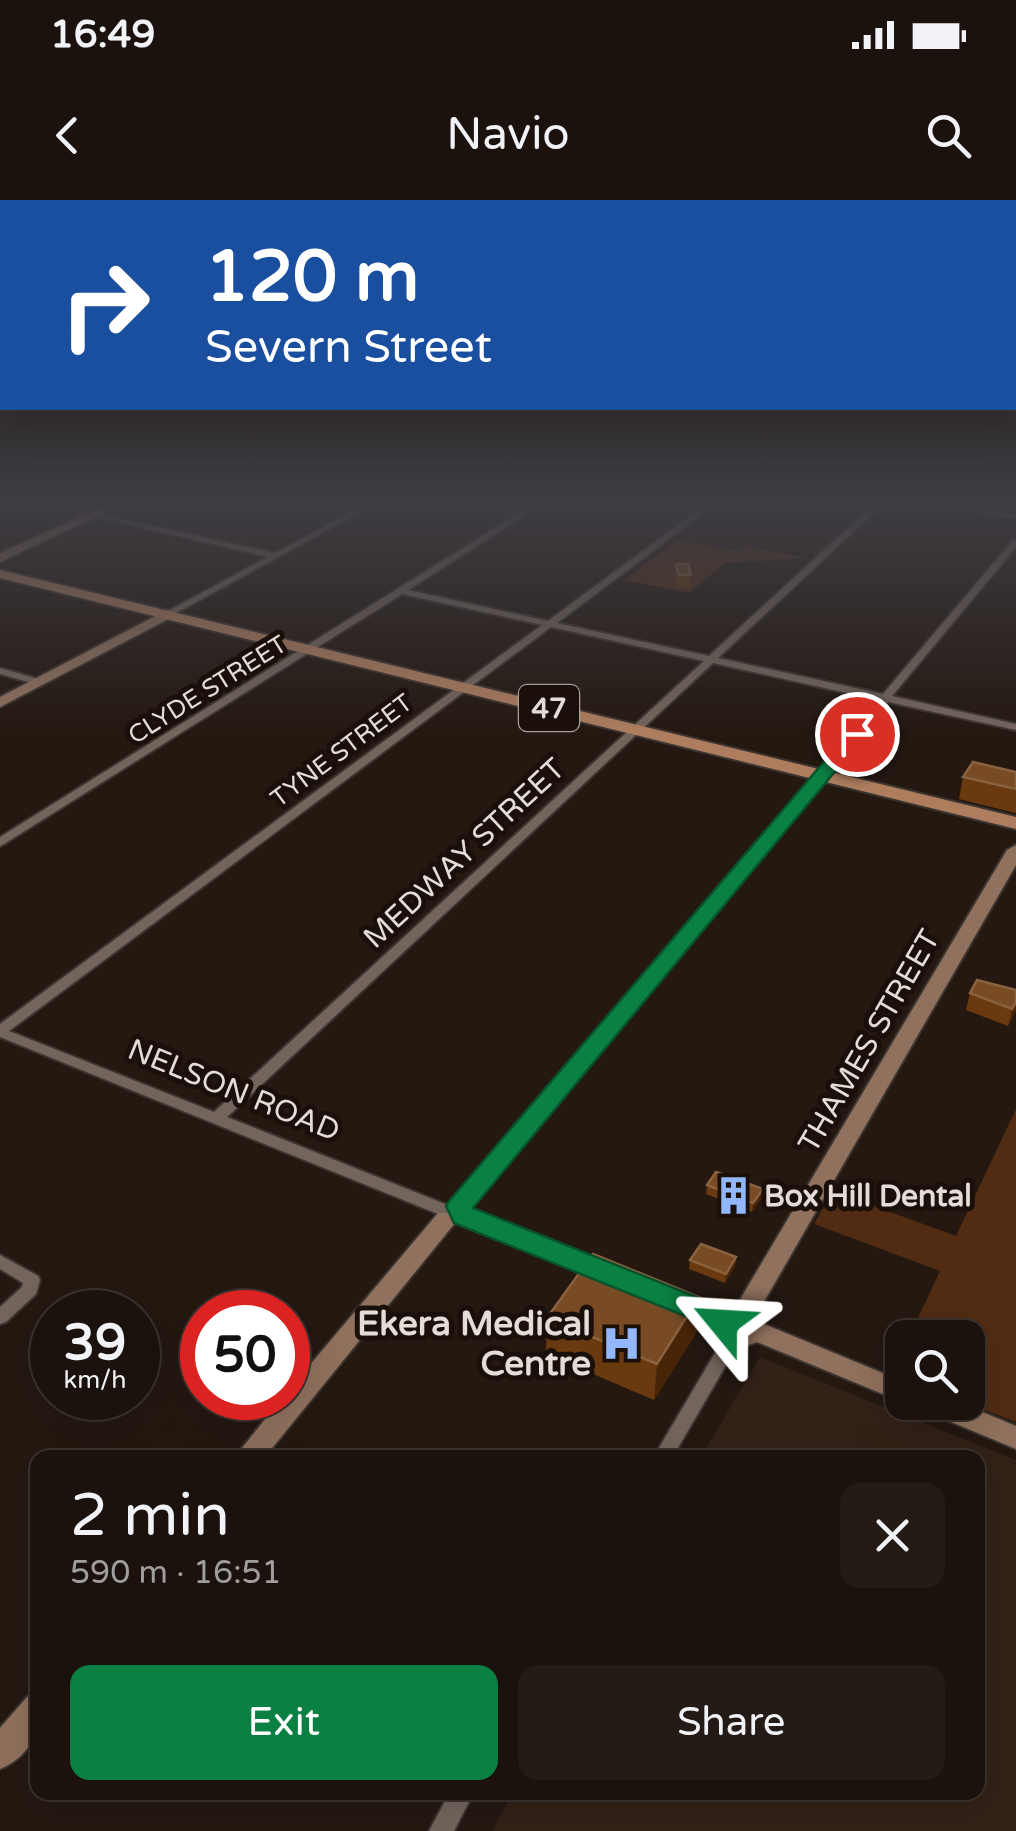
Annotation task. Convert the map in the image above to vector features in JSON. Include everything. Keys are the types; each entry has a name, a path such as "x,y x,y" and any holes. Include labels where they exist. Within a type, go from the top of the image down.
{"main road":[{"name":"47","path":"30,581 1016,824"}],"street":[{"path":"0,703 230,581"},
{"name":"CLYDE STREET","path":"0,842 416,581"},
{"name":"TYNE STREET","path":"0,1031 608,581"},
{"name":"MEDWAY STREET","path":"218,1117 795,581"},
{"path":"254,1450 984,581"},
{"path":"402,590 1016,727"},
{"path":"0,671 39,682"},
{"name":"THAMES STREET","path":"667,1450 1016,850"},
{"name":"NELSON ROAD","path":"0,1031 885,1385"},
{"path":"0,1261 32,1280 30,1290 0,1317"},
{"path":"972,1420 1016,1438"},
{"path":"0,1752 30,1717"},
{"path":"441,1831 459,1800"}],"shaded area":[{"path":"630,581 703,581 689,593"},
{"path":"1016,1109 1016,1422 985,1410 985,1320 917,1320 940,1271 814,1224 833,1191 956,1236"},
{"path":"760,1357 885,1407 885,1420 917,1420 1016,1460 1016,1831 492,1831 509,1800 985,1800 985,1450 705,1450"}],"building":[{"path":"973,762 1016,772 1016,789 963,777"},
{"path":"977,980 1016,990 1012,1009 970,993"},
{"path":"716,1172 763,1189 753,1203 707,1185"},
{"path":"701,1244 736,1257 726,1274 690,1260"},
{"path":"593,1254 699,1297 657,1364 547,1318"}],"place":[{"name":"Box Hill Dental","path":"734,1196"},
{"name":"Ekera Medical Centre","path":"621,1343"}],"route":[{"path":"723,1323 724,1320 464,1217 459,1206 857,734"}]}
